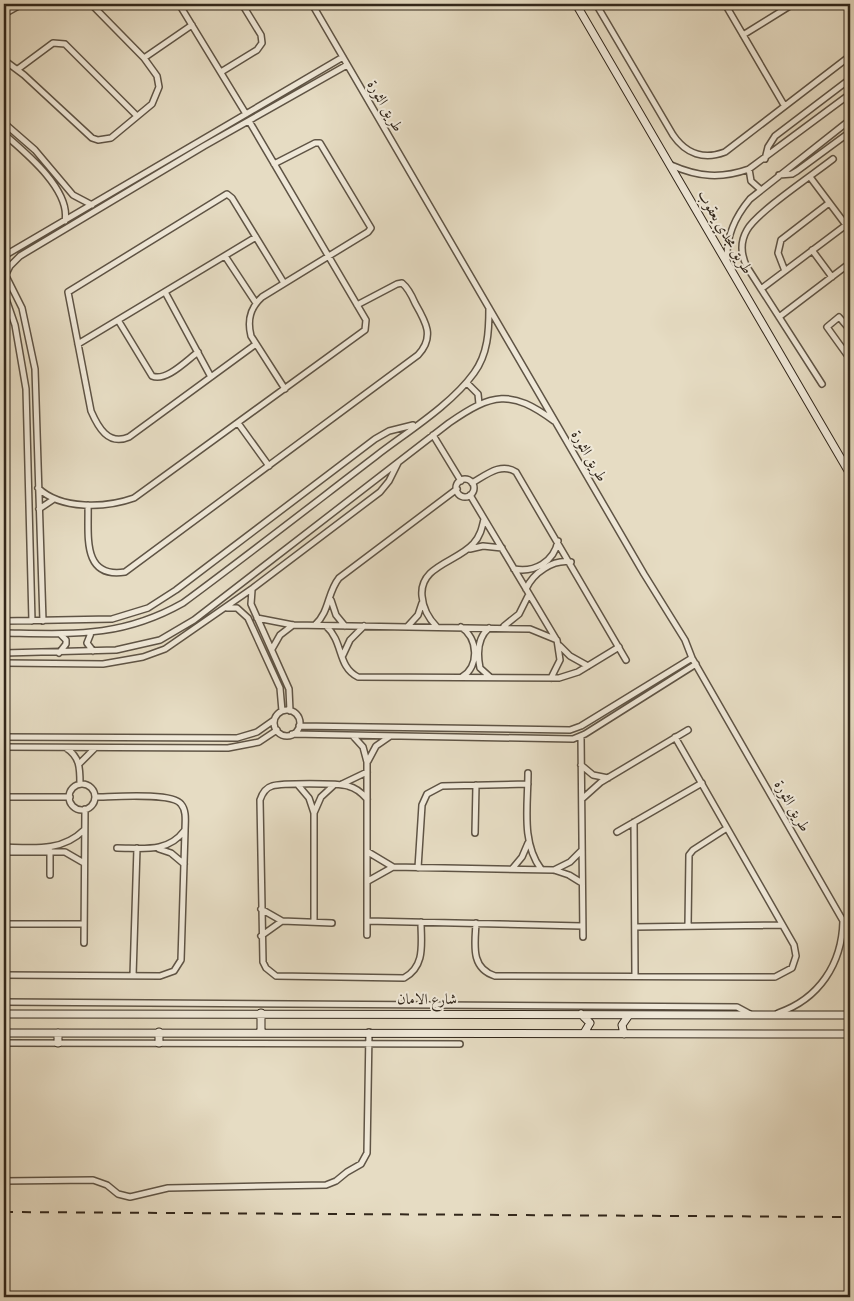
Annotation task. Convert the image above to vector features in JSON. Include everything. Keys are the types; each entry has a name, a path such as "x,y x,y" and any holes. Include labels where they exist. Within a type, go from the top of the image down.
{"street":[{"path":"4,14 22,4"},
{"path":"4,60 18,69 92,138 98,140 111,138 152,104 160,87 157,76 144,58 91,4"},
{"path":"179,4 246,114"},
{"path":"221,72 257,50 262,43 261,35 242,4"},
{"name":"طريق الثورة","path":"312,4 644,574 685,640 692,658 850,932"},
{"name":"طريق مجدي يعقوب","path":"576,4 672,165 850,474"},
{"path":"596,4 673,136 687,150 706,156 725,152 850,56"},
{"path":"725,4 784,105"},
{"path":"743,35 792,4"},
{"path":"144,58 192,25"},
{"path":"18,69 53,44 65,44 138,116"},
{"path":"4,256 343,57"},
{"path":"43,621 37,395 33,356 22,308 5,273 20,256 347,65"},
{"path":"765,158 768,147 776,136 850,79"},
{"path":"672,165 684,171 709,176 735,174 748,169 850,94"},
{"path":"727,261 726,248 733,223 741,210 760,189 850,120"},
{"path":"38,488 54,499 88,505 123,502 145,492 365,330 366,320 249,121"},
{"path":"4,123 35,150 73,196 92,205"},
{"path":"779,175 792,174 797,171 850,132"},
{"path":"4,134 37,166 60,193 65,203 65,221"},
{"path":"274,164 315,143 320,143 371,225 368,232 284,283 256,303 249,319 249,328 256,344 285,389"},
{"path":"822,384 761,289 743,256 742,244 746,233 756,218 833,159"},
{"path":"748,169 751,182 760,189"},
{"path":"761,289 848,223 829,203 810,177"},
{"path":"256,344 129,436 122,439 113,439 105,435 99,428 91,411 67,296 70,288 225,195 231,196 284,283"},
{"path":"785,271 778,253 781,240 829,203"},
{"path":"78,344 256,237"},
{"path":"812,250 832,276"},
{"path":"225,256 256,303"},
{"path":"779,318 850,263"},
{"path":"88,505 90,551 93,560 105,571 115,574 125,572 418,355 426,346 429,334 426,322 402,283 357,305"},
{"path":"4,292 13,316 22,357 26,389 32,621"},
{"path":"165,292 211,377"},
{"path":"4,633 91,633 120,629 142,623 183,603 416,425 467,383 478,366 487,343 489,308"},
{"path":"849,356 828,331 828,325 839,317 850,330"},
{"path":"118,320 152,376 165,376 198,352"},
{"path":"467,383 478,394 479,404"},
{"path":"4,652 58,653 116,650 160,640 194,620 433,435 479,404 496,399 514,398 528,403 556,422"},
{"path":"238,423 269,466"},
{"path":"4,621 112,619 148,608 176,590 375,439 389,431 416,425"},
{"path":"433,435 461,480"},
{"path":"28,442 37,442"},
{"path":"4,663 103,664 123,662 165,649 226,608 385,487 399,462"},
{"path":"472,483 498,469 508,468 516,472 571,562 626,660"},
{"path":"461,480 467,480 472,483 474,488 470,495"},
{"path":"314,625 327,609 330,596 339,578 457,489 461,480"},
{"path":"457,489 461,496 470,495"},
{"path":"470,495 556,640 570,656 588,666"},
{"path":"39,509 54,499"},
{"path":"465,551 478,537 484,519"},
{"path":"514,569 534,569 549,560 555,551 558,541"},
{"path":"438,627 427,615 423,600 423,584 432,571 465,551 483,546 502,548"},
{"path":"286,548 293,556"},
{"path":"526,589 533,577 552,564 571,562"},
{"path":"253,588 250,598 289,689 290,711"},
{"path":"501,628 519,614 529,594"},
{"path":"330,596 333,609 345,626"},
{"path":"408,626 418,615 423,600"},
{"path":"4,737 236,738 257,732 274,720 282,711 280,688 248,618 237,608 226,608"},
{"path":"257,618 293,625 530,629 556,640"},
{"path":"194,620 200,627"},
{"path":"272,650 280,635 293,625"},
{"path":"326,625 338,640 342,658 349,672 358,677 551,678 567,676 619,647"},
{"path":"342,658 350,640 364,626"},
{"path":"460,678 472,668 474,644 469,634 461,627"},
{"path":"490,628 480,639 479,663 482,672 490,677"},
{"path":"91,633 87,643 94,651"},
{"path":"58,653 66,644 66,640 60,634"},
{"path":"551,678 560,660 556,640"},
{"path":"299,726 570,730 581,726 692,658"},
{"path":"274,720 276,730 283,735 565,739 581,736 696,664"},
{"path":"282,711 290,711 298,716 299,726 292,734"},
{"path":"4,747 239,748 266,738 276,730"},
{"path":"581,800 593,787 688,730"},
{"path":"353,736 362,747 367,762 367,935"},
{"path":"367,762 376,746 391,736"},
{"path":"581,736 583,937"},
{"path":"476,923 475,957 489,974 502,976 782,975 792,968 796,956 794,945 675,737"},
{"path":"66,747 80,763 80,784"},
{"path":"80,763 96,747"},
{"path":"581,765 593,775 609,778"},
{"path":"314,922 314,813 320,796 337,785 354,780 367,772"},
{"path":"512,869 522,857 528,843 528,773"},
{"path":"617,832 702,783"},
{"path":"80,784 89,786 95,798 92,805 84,809 73,806 70,797 72,788 80,784"},
{"path":"418,868 422,805 427,794 442,786 528,784"},
{"path":"298,785 308,798 314,813"},
{"path":"367,799 355,789 337,785 271,786 266,790 260,800 262,962 276,976 404,978 414,971 419,964 421,922"},
{"path":"475,833 476,785"},
{"path":"4,797 70,797"},
{"path":"4,975 133,976 168,974 174,971 181,960 184,809 173,798 95,798"},
{"path":"84,809 84,943"},
{"path":"634,822 636,975"},
{"path":"688,926 689,856 693,850 727,828"},
{"path":"4,846 58,847 72,840 84,829"},
{"path":"117,848 156,848 172,843 185,831"},
{"path":"528,843 541,869"},
{"path":"133,976 137,848"},
{"path":"156,848 172,853 184,864"},
{"path":"554,870 570,862 582,850"},
{"path":"4,852 50,851 72,854 84,863"},
{"path":"50,851 50,875"},
{"path":"368,852 393,867 554,870 569,875 582,883"},
{"path":"368,881 393,867"},
{"path":"261,909 282,921 332,922"},
{"path":"261,936 282,921"},
{"path":"367,921 582,926"},
{"path":"777,1013 806,999 824,981 839,954 843,921"},
{"path":"4,924 84,924"},
{"path":"635,927 782,925"},
{"path":"4,1002 737,1006 750,1014"},
{"path":"218,1003 218,1013"},
{"path":"430,1013 431,1005"},
{"path":"261,1013 262,1032"},
{"name":"شارع الامان","path":"4,1014 430,1013 629,1015 777,1013 850,1015"},
{"path":"582,1014 590,1023 584,1033"},
{"path":"624,1034 622,1025 629,1015"},
{"path":"159,1032 159,1043"},
{"path":"4,1181 92,1180 102,1183 118,1194 130,1197 168,1188 333,1183 361,1164 366,1153 369,1032"},
{"path":"4,1033 850,1034"},
{"path":"58,1033 58,1043"},
{"path":"4,1042 460,1044"}],"railway":[{"path":"4,1212 850,1217"}]}
